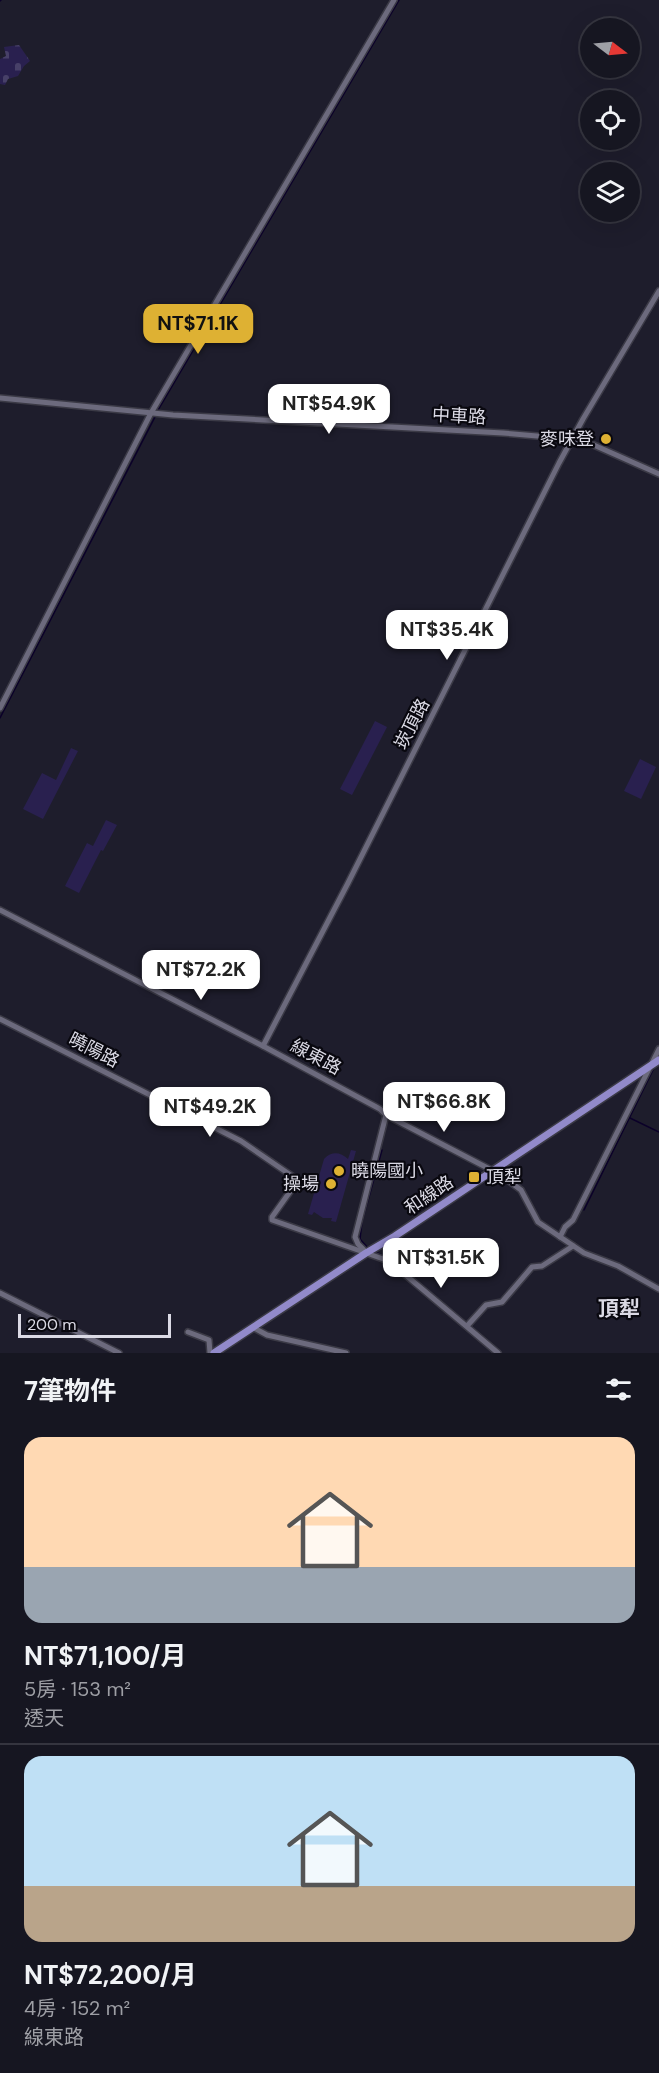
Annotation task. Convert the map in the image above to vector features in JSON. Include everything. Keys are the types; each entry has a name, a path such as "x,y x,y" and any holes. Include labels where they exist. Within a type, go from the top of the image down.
{"main road":[{"name":"和線路","path":"214,1353 395,1236 659,1060"}],"street":[{"path":"0,708 151,413 394,0"},
{"name":"崁頂路","path":"263,1046 348,883 572,439 659,291"},
{"name":"中車路","path":"0,398 151,413 572,439 586,442 659,474"},
{"name":"線東路","path":"0,910 263,1046 380,1109 386,1115 501,1174 521,1190 538,1222 560,1238 584,1253 618,1266 659,1288"},
{"name":"曉陽路","path":"0,1019 241,1141 295,1178 294,1186 272,1220 366,1253"},
{"path":"560,1238 565,1227 573,1220 659,1049"},
{"path":"386,1115 355,1237 358,1245 366,1253 389,1261 498,1353"},
{"path":"467,1326 486,1305 502,1302 532,1267 542,1266 573,1246"},
{"path":"0,1293 119,1353"},
{"path":"254,1328 267,1335 346,1353"},
{"path":"188,1332 209,1340 210,1353"}],"green space":[{"path":"19,45 30,61 18,76 8,79 5,85 0,84 0,59 6,56 4,47"},
{"path":"375,721 387,727 352,795 340,789"},
{"path":"71,748 78,751 43,819 23,809 42,773 56,780"},
{"path":"640,759 656,767 641,799 624,791"},
{"path":"106,820 117,825 79,893 65,886 87,843 93,846"},
{"path":"351,1150 356,1151 336,1222 331,1221 332,1218 323,1218 314,1212 312,1215 308,1214 324,1159 336,1153 348,1159"}],"waterway":[{"path":"158,410 399,0"},
{"path":"0,718 156,415"},
{"path":"584,1210 655,1066"},
{"path":"630,1118 659,1132"},
{"path":"368,1248 360,1239 362,1222 382,1150"},
{"path":"375,1252 384,1256"},
{"path":"393,1261 433,1295"}],"place":[{"name":"麥味登","path":"606,439"},
{"name":"曉陽國小","path":"339,1171"},
{"name":"頂犁","path":"474,1177"},
{"name":"操場","path":"331,1184"}],"district":[{"name":"頂犁","path":"619,1309"}]}
